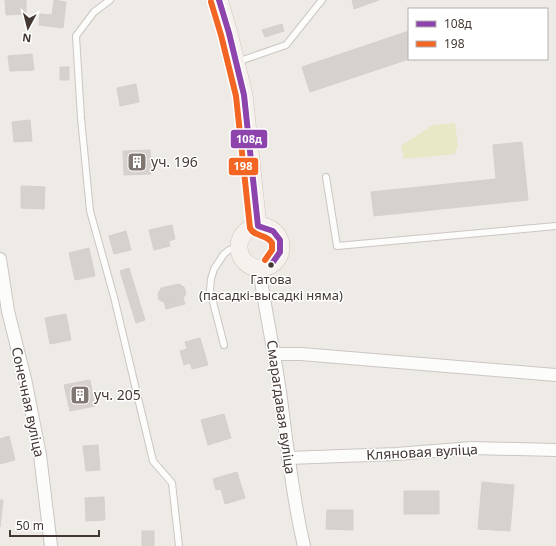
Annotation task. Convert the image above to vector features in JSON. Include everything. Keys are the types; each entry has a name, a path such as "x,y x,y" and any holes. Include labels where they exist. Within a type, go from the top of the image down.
{"street":[{"path":"219,0 229,33 244,95 258,226"},
{"path":"258,226 267,227 275,232 280,240 281,249 278,258 272,265 259,268 247,264 243,259 239,247 241,239 245,233 251,228 258,226"},
{"name":"Сонечная вуліца","path":"0,258 8,311 25,379 40,455 51,546"},
{"name":"Смарагдавая вуліца","path":"259,268 274,354 298,523 304,546"},
{"path":"274,354 301,354 556,375"},
{"name":"Кляновая вуліца","path":"288,458 396,454 472,448 556,450"}],"lane":[{"path":"110,0 94,12 76,36 81,118 90,211 114,297 153,461 172,483 179,546"},
{"path":"236,63 286,45 322,0"},
{"path":"326,177 337,246 556,226"},
{"path":"224,345 210,290 211,279 214,269 224,254 229,250 239,247"}],"green space":[{"path":"455,123 458,145 455,154 404,159 401,146 433,125"}],"building":[{"path":"5,0 26,0 26,14 6,15"},
{"path":"54,0 66,2 63,28 39,25 40,14 52,15"},
{"path":"352,0 379,0 354,9"},
{"path":"282,24 284,31 265,37 262,30"},
{"path":"408,31 408,59 310,92 302,67"},
{"path":"32,54 34,70 10,71 8,56"},
{"path":"60,67 69,67 69,80 60,80"},
{"path":"136,84 139,102 120,106 117,88"},
{"path":"30,120 32,141 14,142 12,122"},
{"path":"522,142 528,200 374,216 371,192 496,179 493,145"},
{"name":"уч. 196","path":"150,150 151,174 124,175 123,151"},
{"path":"21,186 45,187 44,209 21,208"},
{"path":"172,225 175,239 169,241 170,246 154,250 149,230"},
{"path":"126,231 131,250 114,254 109,236"},
{"path":"89,248 95,276 75,280 69,253"},
{"path":"129,268 145,320 136,323 120,271"},
{"path":"179,284 184,287 186,294 183,298 164,302 159,300 158,294 161,288"},
{"path":"183,298 185,304 166,309 164,302"},
{"path":"66,314 71,340 50,344 45,318"},
{"path":"200,338 208,365 192,369 190,363 184,365 180,351 187,349 185,342"},
{"name":"уч. 205","path":"90,380 95,406 70,411 64,385"},
{"path":"224,414 231,438 208,445 201,420"},
{"path":"9,436 15,460 0,464 0,439"},
{"path":"98,445 100,470 86,471 83,446"},
{"path":"237,472 245,498 225,504 221,489 216,490 213,479"},
{"path":"482,482 514,485 510,531 478,529"},
{"path":"404,491 439,491 439,514 404,514"},
{"path":"104,497 105,520 86,521 85,498"},
{"path":"0,500 3,500 0,527"},
{"path":"327,510 353,510 353,530 326,529"},
{"path":"142,531 154,531 154,546 142,546"}],"transit line":[{"name":"108д","path":"219,0 229,33 244,95 258,226 273,231 280,240 280,252 271,265"},
{"name":"198","path":"211,2 236,96 250,228 254,233 267,238 272,243 272,250 265,260"}],"place":[{"name":"уч. 196","path":"137,162"},
{"name":"Гатова (пасадкі-высадкі няма)","path":"271,265"},
{"name":"уч. 205","path":"80,395"}]}
